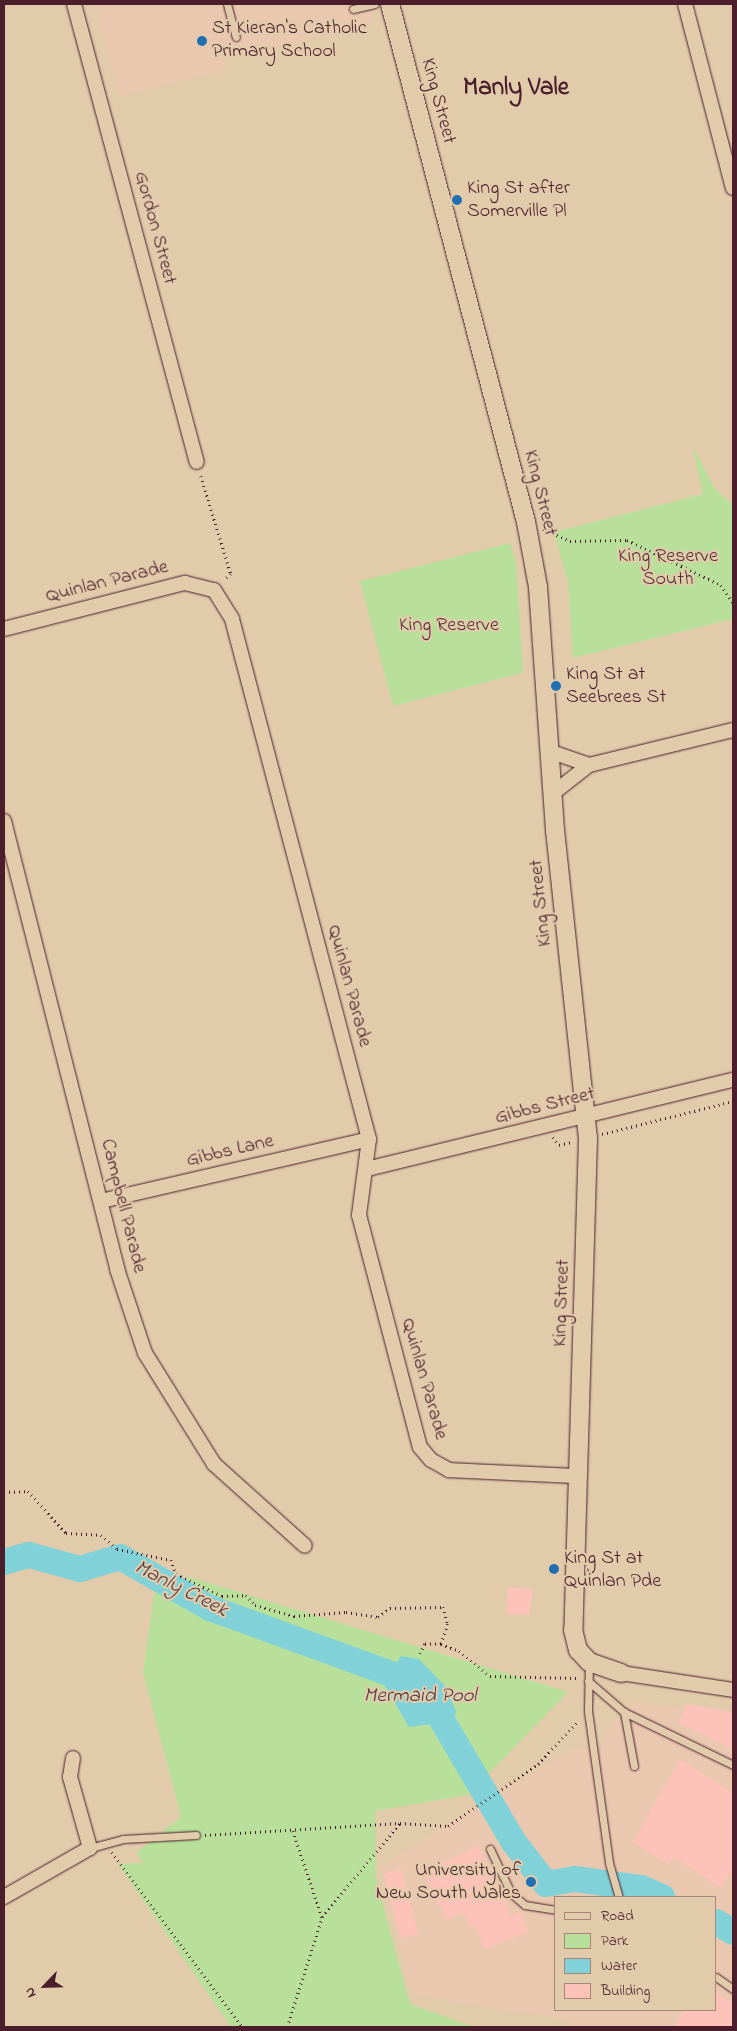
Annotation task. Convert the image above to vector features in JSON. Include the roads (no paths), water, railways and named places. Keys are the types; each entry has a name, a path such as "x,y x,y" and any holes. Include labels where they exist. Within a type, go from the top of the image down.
{"street":[{"name":"Gordon Street","path":"74,4 197,462"},
{"name":"King Street","path":"390,4 533,554 552,794 587,1117 588,1138 573,1630 578,1650 589,1662"},
{"path":"685,4 733,188"},
{"name":"Quinlan Parade","path":"4,629 185,583 214,590 232,619 369,1139 359,1215 424,1454 449,1470 578,1476"},
{"path":"552,794 589,765 733,730"},
{"path":"549,751 589,765"},
{"name":"Campbell Parade","path":"4,821 101,1201 145,1353 178,1411 214,1464 306,1546"},
{"name":"Gibbs Street","path":"366,1169 550,1126 733,1080"},
{"name":"Gibbs Lane","path":"101,1201 369,1139"},
{"path":"589,1662 621,1673 733,1690"},
{"path":"4,1897 90,1848 70,1777 73,1758"}],"lane":[{"path":"227,4 236,37"},
{"path":"353,9 374,4"},
{"path":"589,1662 588,1711 609,1864 619,1896"},
{"path":"588,1681 624,1712 733,1765"},
{"path":"624,1712 634,1766"},
{"path":"90,1848 122,1838 196,1835"},
{"path":"490,1849 511,1894 525,1905 554,1910"},
{"path":"717,1978 733,1988"}],"water":[{"name":"Mermaid Pool","path":"401,1656 419,1659 445,1686 456,1711 454,1721 409,1727 383,1683"}],"waterway":[{"name":"Manly Creek","path":"4,1562 29,1555 80,1569 120,1557 210,1608 413,1682 433,1705 513,1841 546,1884 575,1879 641,1888 660,1896"},
{"path":"717,1923 733,1932"}],"place":[{"name":"St Kieran's Catholic Primary School","path":"202,41"},
{"name":"King St after Somerville Pl","path":"457,200"},
{"name":"King St at Seebrees St","path":"556,686"},
{"name":"King St at Quinlan Pde","path":"554,1569"},
{"name":"University of New South Wales","path":"531,1882"}],"district":[{"name":"Manly Vale","path":"516,88"}],"park label":[{"name":"King Reserve South","path":"668,568"},
{"name":"King Reserve","path":"449,625"}]}
